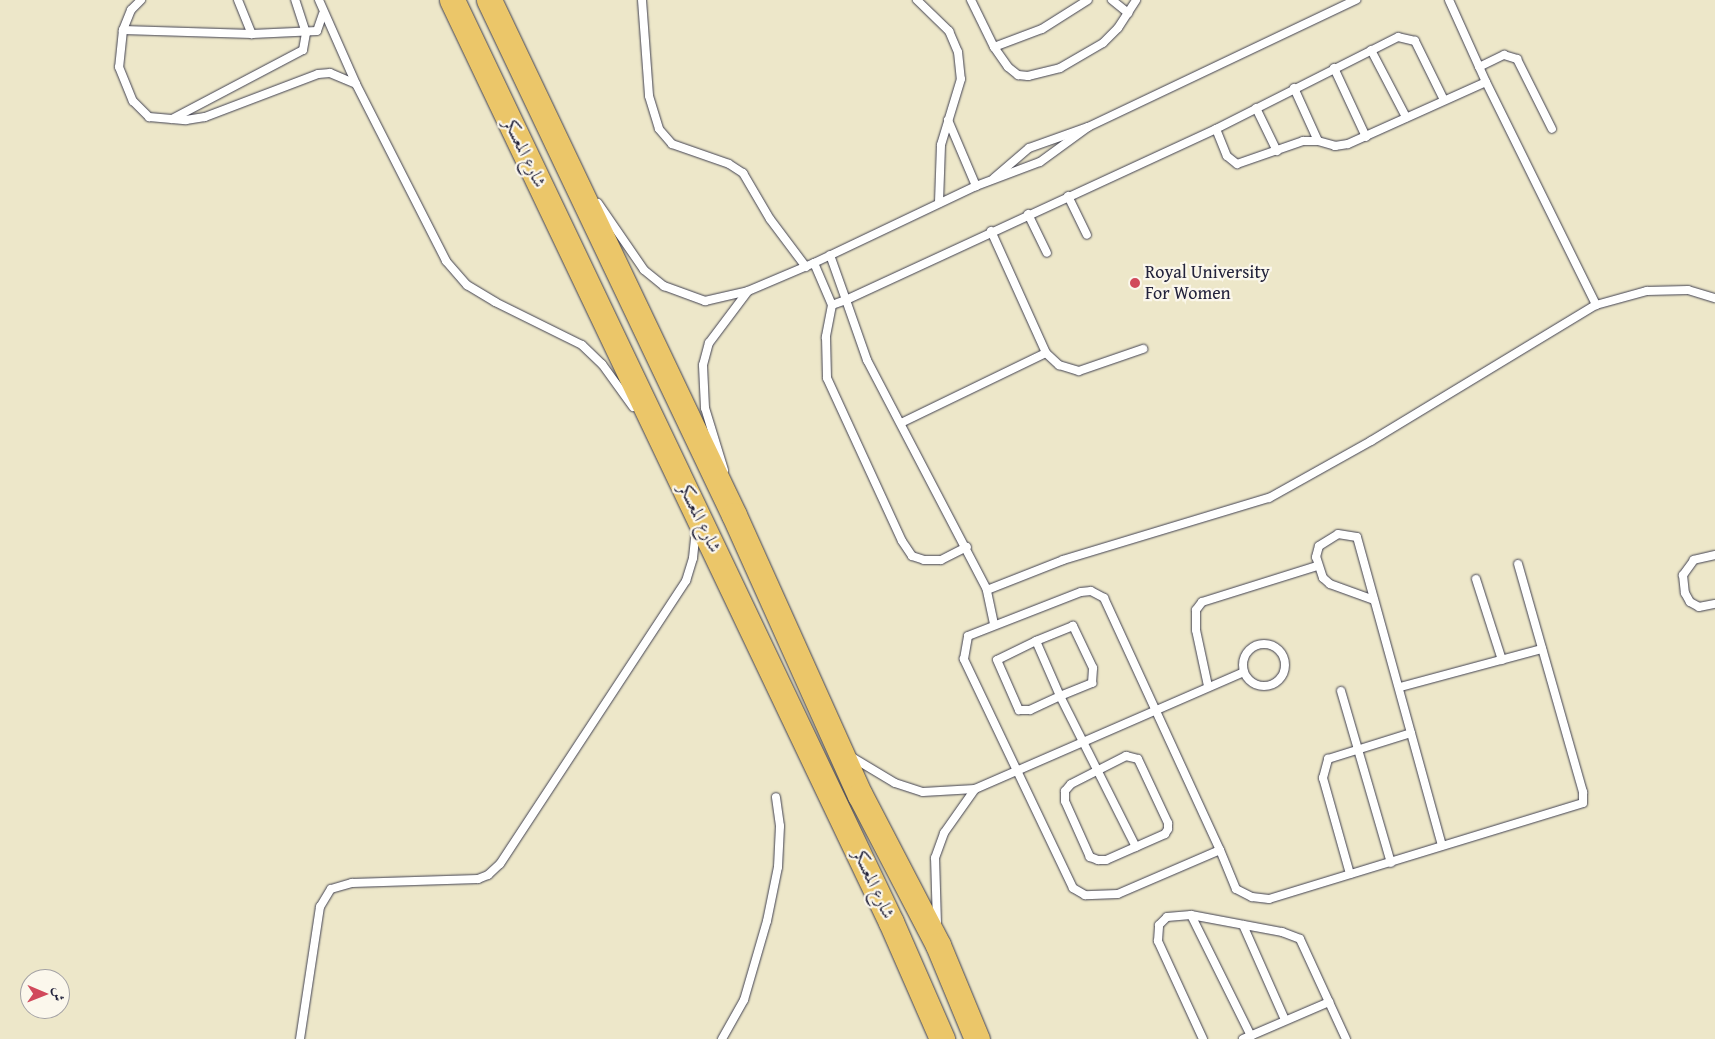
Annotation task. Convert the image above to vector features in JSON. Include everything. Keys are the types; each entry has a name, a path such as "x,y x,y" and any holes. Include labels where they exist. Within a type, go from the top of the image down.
{"main road":[{"name":"شارع المعسكر","path":"452,0 891,922 942,1039"},
{"name":"شارع المعسكر","path":"489,0 734,515 838,749 938,945 976,1039"}],"lane":[{"path":"128,0 131,10"},
{"path":"141,0 131,10 123,30 119,67 124,85 133,102 149,117 186,120 223,112 318,74 330,72 356,84"},
{"path":"238,0 252,34"},
{"path":"170,120 297,55 303,50 306,33 294,0"},
{"path":"320,0 356,84 446,261 467,285 481,294 582,345 594,354 621,388 676,470"},
{"path":"642,0 648,96 659,129 672,144 729,164 743,173 770,219 806,267"},
{"path":"917,0 949,32 958,52 961,79 941,145 939,203"},
{"path":"994,47 1042,29 1088,0"},
{"path":"1112,0 1128,13"},
{"path":"975,1 994,47 1018,74 1039,75 1080,59 1103,43 1128,13 1136,0"},
{"path":"990,180 1030,148 1088,127 1356,0"},
{"path":"1449,0 1486,82 1596,305"},
{"path":"123,30 252,34 306,33 317,31 324,12"},
{"path":"832,305 1216,129 1398,37 1415,42 1444,100"},
{"path":"1371,50 1406,118"},
{"path":"1479,67 1504,55 1517,59 1552,129"},
{"path":"1334,68 1366,136"},
{"path":"1216,129 1227,156 1237,164 1303,141 1318,141 1335,146 1366,136 1486,82"},
{"path":"1294,88 1318,141"},
{"path":"1256,108 1277,151"},
{"path":"542,109 587,183"},
{"path":"948,120 976,186"},
{"path":"592,192 644,270 664,286 705,301 748,291 814,264 976,186 1040,162 1088,127"},
{"path":"1068,196 1087,235"},
{"path":"1028,214 1047,253"},
{"path":"991,231 1046,353 1059,365 1078,371 1143,349"},
{"path":"830,255 867,360 967,547 987,590 994,624"},
{"path":"814,264 832,305 826,337 827,378 902,542 912,556 924,560 941,560 967,547"},
{"path":"987,590 1063,560 1269,498 1371,441 1596,305 1647,291 1688,290 1715,298"},
{"path":"734,515 721,455 705,408 703,365 709,343 748,291"},
{"path":"900,423 1046,353"},
{"path":"300,1039 320,907 331,889 352,883 478,879 488,875 500,864 686,581 693,558 697,514"},
{"path":"1374,600 1330,584 1317,566 1320,546 1338,534 1357,537 1442,846"},
{"path":"1715,555 1694,560 1683,575 1685,593 1690,602 1699,606 1715,604"},
{"path":"1220,850 1118,894 1086,895 1073,888 1019,769 964,659 968,636 994,624 1081,592 1091,591 1104,598 1154,711 1220,850 1236,889 1252,897 1269,899 1583,803 1584,792 1518,564"},
{"path":"1208,686 1196,630 1196,610 1202,602 1317,566"},
{"path":"1476,579 1502,660"},
{"path":"1068,626 1076,628 1095,675 1092,682 1060,696 1022,711 1015,701 996,660 1068,626"},
{"path":"1036,641 1060,696 1136,847"},
{"path":"1264,643 1276,647 1285,657 1285,671 1278,682 1265,686 1252,682 1244,672 1244,659 1251,648 1264,643"},
{"path":"1400,688 1542,648"},
{"path":"838,749 895,783 923,792 974,789 1085,743 1208,686 1244,672"},
{"path":"1342,691 1391,863"},
{"path":"1350,874 1323,778 1328,759 1358,748 1411,733"},
{"path":"1126,756 1138,759 1168,823 1164,834 1106,860 1090,857 1065,801 1065,791 1070,784 1098,770 1126,756"},
{"path":"938,945 935,858 944,833 974,789"},
{"path":"722,1039 744,1000 768,920 778,867 780,826 776,797"},
{"path":"1190,915 1251,1036"},
{"path":"1203,1039 1158,941 1159,924 1167,917 1190,915 1243,924 1300,939 1346,1039"},
{"path":"1243,924 1285,1020"},
{"path":"1243,1039 1329,1002"}],"place":[{"name":"Royal University For Women","path":"1135,283"}]}
